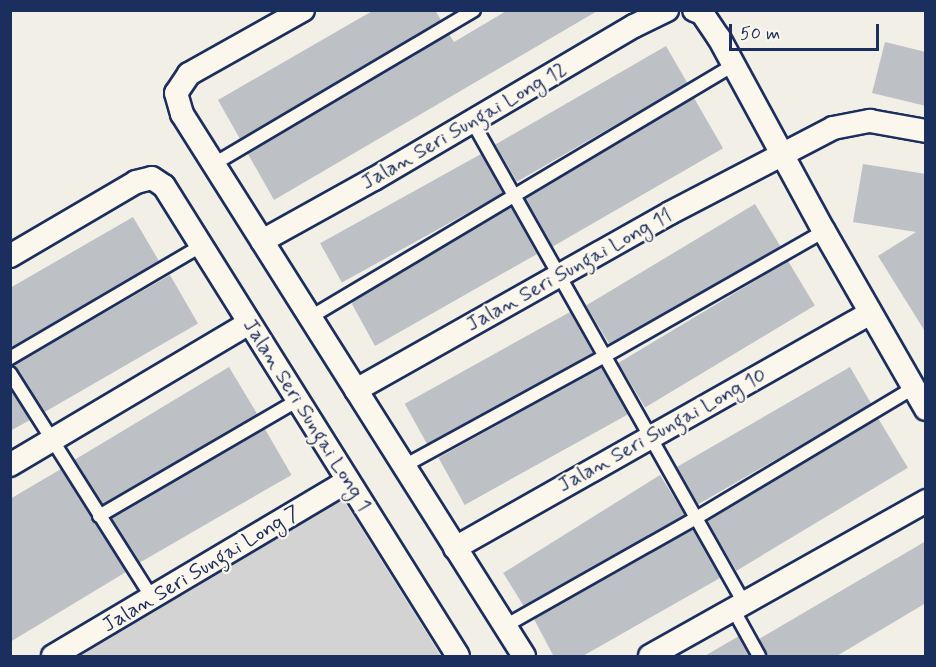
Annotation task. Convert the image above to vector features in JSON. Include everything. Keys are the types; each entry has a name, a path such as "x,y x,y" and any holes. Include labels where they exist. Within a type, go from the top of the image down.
{"street":[{"path":"303,10 189,74 176,93 182,114 524,657"},
{"name":"Jalan Seri Sungai Long 12","path":"262,241 472,122 634,26 667,10"},
{"path":"694,10 702,13 734,66 870,314 926,409"},
{"name":"Jalan Seri Sungai Long 11","path":"357,390 782,153 833,128 870,121 926,131"},
{"name":"Jalan Seri Sungai Long 1","path":"10,256 136,182 152,178 164,186 458,657"},
{"name":"Jalan Seri Sungai Long 10","path":"455,548 870,314"},
{"path":"10,465 249,322"},
{"name":"Jalan Seri Sungai Long 7","path":"53,657 348,481"},
{"path":"650,657 926,501"}],"lane":[{"path":"214,164 458,15 474,10"},
{"path":"309,318 734,66"},
{"path":"472,122 696,518 739,606 759,657"},
{"path":"404,466 605,357 824,231"},
{"path":"10,358 201,246"},
{"path":"10,373 152,598"},
{"path":"505,626 696,518 913,388"},
{"path":"99,516 298,400"}],"shaded area":[{"path":"343,499 441,656 80,656"}],"building":[{"path":"374,10 435,10 441,20 240,139 218,100"},
{"path":"508,10 599,10 274,200 248,154 449,34 454,42"},
{"path":"885,42 926,52 926,106 872,93"},
{"path":"666,46 688,83 517,182 495,144"},
{"path":"694,98 723,148 552,247 523,196"},
{"path":"481,154 503,193 342,283 320,243"},
{"path":"863,164 926,174 926,333 878,256 916,232 853,222"},
{"path":"755,204 780,246 611,347 586,305"},
{"path":"511,207 537,254 375,346 352,304 353,301"},
{"path":"133,217 159,261 10,348 10,288"},
{"path":"788,261 815,306 645,408 618,363"},
{"path":"170,275 198,323 41,414 13,366"},
{"path":"570,312 593,353 427,445 405,404"},
{"path":"229,367 257,414 103,507 75,460"},
{"path":"602,367 628,414 465,505 438,458"},
{"path":"850,367 872,404 698,504 677,467"},
{"path":"10,389 30,420 10,431"},
{"path":"878,418 908,468 736,571 707,521"},
{"path":"265,429 292,475 137,564 111,518"},
{"path":"61,469 126,572 10,642 10,499"},
{"path":"660,475 685,515 528,613 503,573"},
{"path":"693,529 720,578 581,657 554,657 534,619"},
{"path":"926,541 926,603 835,657 767,657 759,639"},
{"path":"739,636 750,657 703,657"}]}
